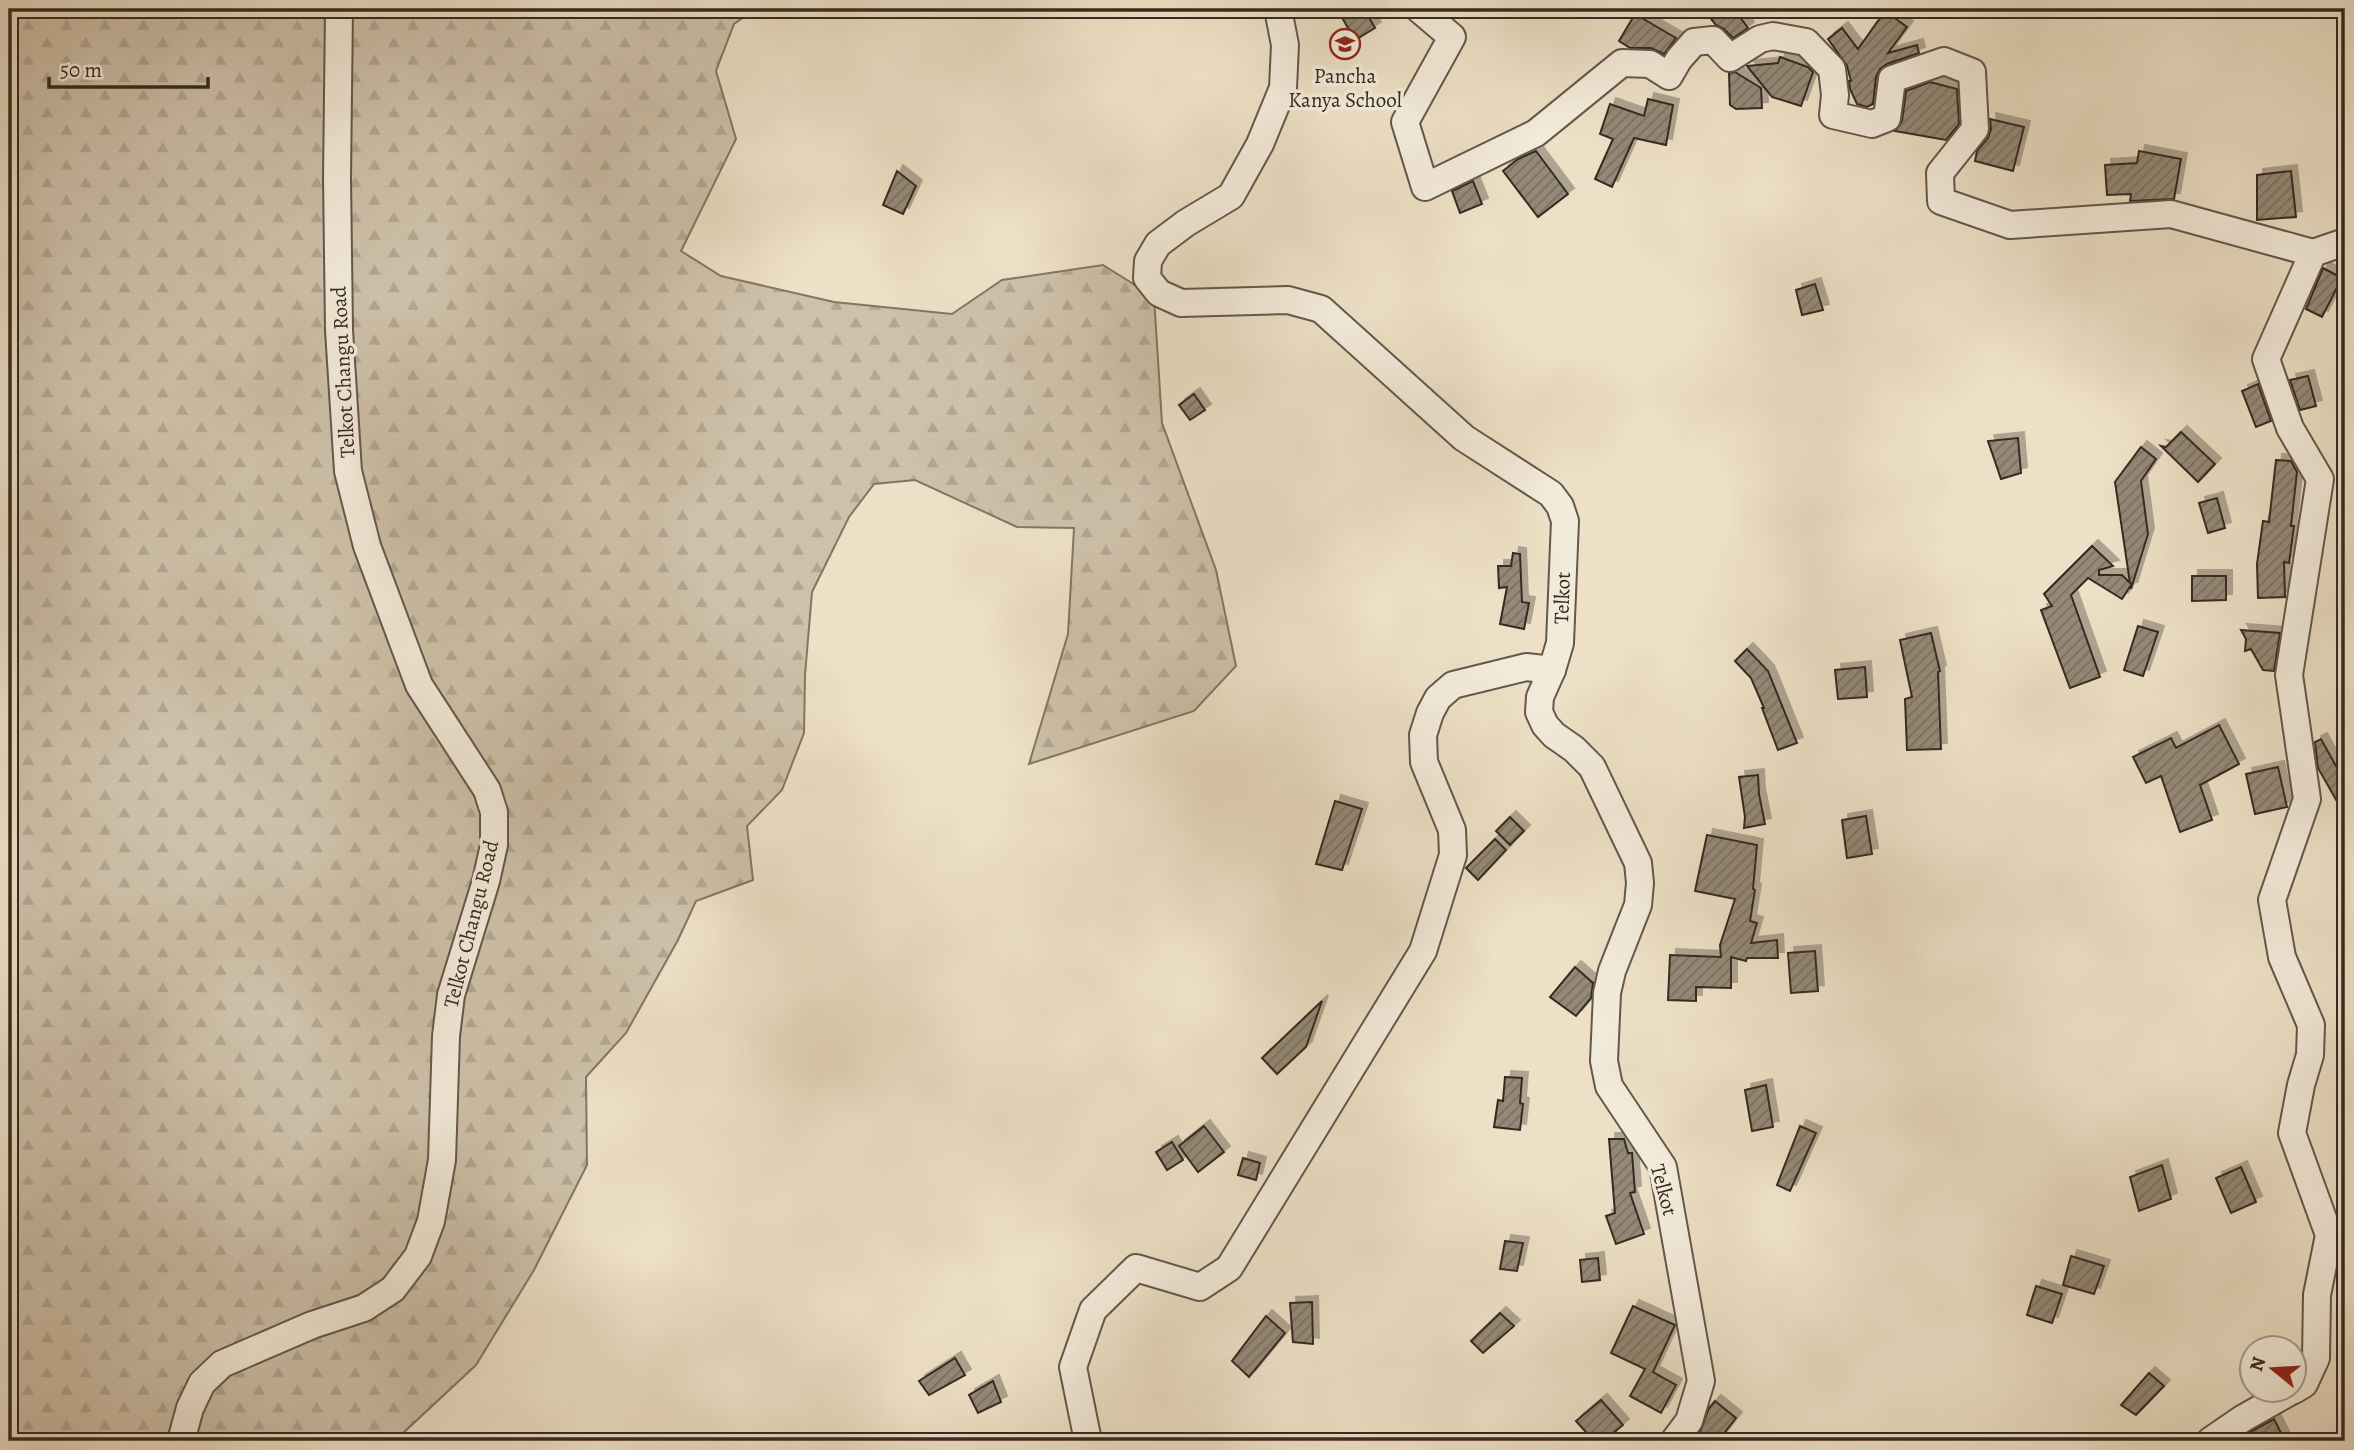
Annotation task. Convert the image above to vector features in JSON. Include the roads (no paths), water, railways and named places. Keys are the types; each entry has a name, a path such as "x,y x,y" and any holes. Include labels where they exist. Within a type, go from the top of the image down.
{"street":[{"name":"Telkot Changu Road","path":"181,1441 190,1408 202,1383 222,1364 312,1325 365,1308 393,1289 418,1256 431,1221 442,1160 446,1036 451,995 486,881 494,845 494,812 487,790 419,685 367,546 348,471 339,330 338,9"},
{"name":"Telkot","path":"1279,9 1285,45 1283,88 1259,144 1231,196 1186,223 1158,244 1148,261 1147,278 1159,293 1181,303 1288,299 1321,309 1465,438 1551,494 1560,506 1566,540 1560,642 1540,697 1539,712 1545,725 1592,767 1638,863 1638,905 1612,971 1607,993 1604,1061 1609,1086 1663,1167 1701,1381 1689,1421 1674,1441"},
{"path":"1419,9 1452,37 1405,122 1425,187 1536,133 1622,62 1650,64 1669,76 1694,42 1713,40 1730,58 1760,39 1773,36 1806,42 1832,69 1835,95 1833,115 1872,124 1887,118 1892,79 1944,61 1972,72 1975,129 1940,173 1941,201 2011,225 2171,214 2313,253 2345,242"},
{"path":"2308,1375 2316,1358 2317,1295 2329,1235 2292,1133 2310,1055 2311,1025 2282,957 2272,900 2307,799 2289,675 2320,479 2290,428 2266,359 2313,253"},
{"path":"1088,1441 1073,1367 1093,1310 1136,1268 1200,1287 1229,1268 1423,951 1453,855 1452,830 1424,762 1423,735 1438,698 1453,685 1527,667 1552,670"},
{"path":"2210,1441 2269,1404"}],"place":[{"name":"Pancha Kanya School","path":"1345,44"}]}
